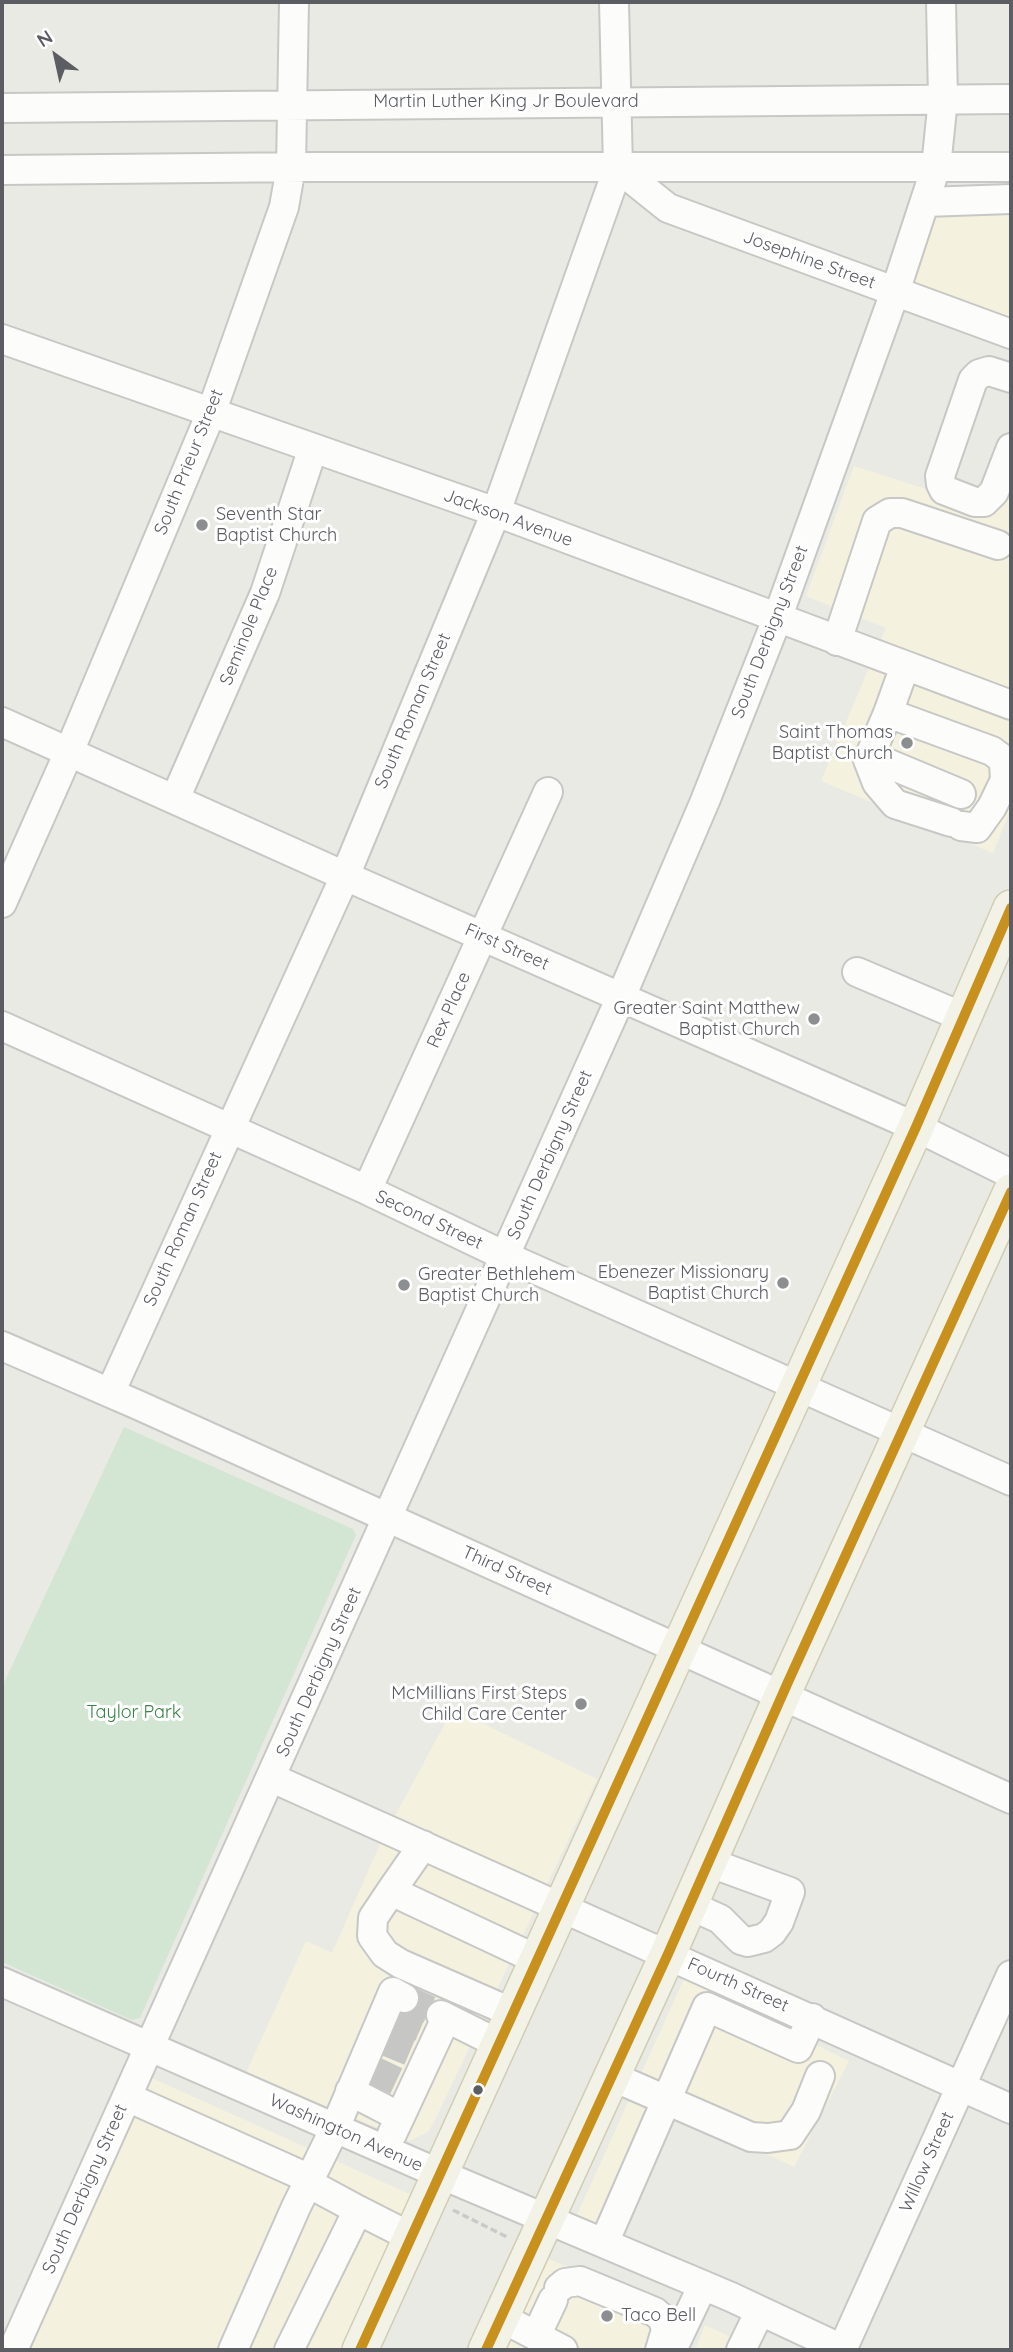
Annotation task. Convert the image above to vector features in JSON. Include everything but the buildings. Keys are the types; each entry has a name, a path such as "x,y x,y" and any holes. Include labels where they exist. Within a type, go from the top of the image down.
{"main road":[{"path":"360,2350 411,2237 441,2189 499,2019 538,1960 915,1127 962,1017 1008,923"},
{"path":"486,2350 668,1954 782,1695 1011,1192"}],"street":[{"name":"South Prieur Street","path":"2,903 69,752 211,413 284,207 291,167 293,2"},
{"name":"South Roman Street","path":"110,1393 228,1128 345,876 496,512 618,168 614,2"},
{"name":"South Derbigny Street","path":"13,2350 621,997 705,801 777,619 895,292 936,167 943,99 941,2"},
{"name":"Martin Luther King Jr Boulevard","path":"2,108 1011,99"},
{"path":"2,170 291,167 1011,167"},
{"name":"Josephine Street","path":"618,168 668,208 1011,334"},
{"path":"925,202 1011,199"},
{"name":"Jackson Avenue","path":"2,339 496,512 1011,705"},
{"path":"1011,379 989,371 979,374 974,380 940,476 941,484 944,489 975,502 984,502 994,492 1011,448"},
{"name":"Seminole Place","path":"175,799 265,593 313,449"},
{"path":"837,641 877,521 890,513 902,513 998,545"},
{"path":"905,666 868,761 877,783 895,804 977,828 975,800"},
{"path":"888,713 992,751 1004,763 1008,781 975,800"},
{"name":"First Street","path":"2,722 915,1127 1011,1174"},
{"path":"870,755 975,800"},
{"name":"Rex Place","path":"367,1191 548,792"},
{"path":"857,972 962,1017"},
{"name":"Second Street","path":"2,1026 505,1256 1011,1481"},
{"name":"Third Street","path":"2,1346 1011,1799"},
{"name":"Fourth Street","path":"272,1778 1011,2109"},
{"path":"423,1845 373,1918 372,1936 385,1954 499,2019"},
{"path":"689,1905 720,1919 741,1940 748,1942 764,1938 779,1922 790,1892 708,1862"},
{"path":"391,1891 538,1960"},
{"path":"422,1906 395,1908 384,1918 383,1932 387,1943 461,1982 499,2019"},
{"name":"Willow Street","path":"843,2350 1011,1975"},
{"name":"Washington Avenue","path":"2,1982 385,2150 441,2189 545,2218 703,2285 843,2350"},
{"path":"604,2243 707,2007 798,2048 811,2018"},
{"path":"385,2150 435,2036 499,2019"},
{"path":"233,2350 350,2091 366,2067 388,2021"},
{"path":"611,2076 751,2137 790,2135 806,2111 820,2076"},
{"path":"350,2091 400,2117"},
{"path":"127,2097 299,2174 308,2182 411,2237"},
{"path":"289,2350 358,2210"},
{"path":"536,2336 556,2294 565,2283 580,2281 655,2312 663,2319 666,2330 660,2350"},
{"path":"673,2350 703,2285"},
{"path":"741,2350 761,2311"},
{"path":"500,2317 563,2350"}],"path":[{"path":"441,2189 510,2238"}],"shaded area":[{"path":"935,188 1011,188 1011,322 906,284"},
{"path":"1011,458 1011,808 993,853 821,781 886,628 806,596 854,466 991,510"},
{"path":"453,1709 597,1779 434,2122 428,2132 410,2141 246,2073 306,1941 332,1953 381,1842"},
{"path":"684,1979 849,2061 794,2167 676,2112 622,2236 577,2215"},
{"path":"145,2075 414,2196 342,2350 23,2350"},
{"path":"542,2256 698,2323 686,2350 500,2350"},
{"path":"705,2325 759,2350 695,2350"}],"green space":[{"name":"Taylor Park","path":"124,1427 353,1529 356,1535 140,2018 132,2020 2,1962 2,1687"}],"tunnel":[{"path":"404,1998 441,2015"},
{"path":"395,2017 433,2033"},
{"path":"384,2041 422,2057"},
{"path":"371,2069 409,2087"}],"transit line":[{"path":"360,2350 916,1127 1011,908"},
{"path":"486,2350 668,1954 788,1682 1011,1192"}],"place":[{"name":"Seventh Star Baptist Church","path":"202,525"},
{"name":"Saint Thomas Baptist Church","path":"907,743"},
{"name":"Greater Saint Matthew Baptist Church","path":"814,1019"},
{"name":"Ebenezer Missionary Baptist Church","path":"783,1283"},
{"name":"Greater Bethlehem Baptist Church","path":"404,1285"},
{"name":"McMillians First Steps Child Care Center","path":"581,1704"},
{"name":"Taco Bell","path":"607,2316"}]}
